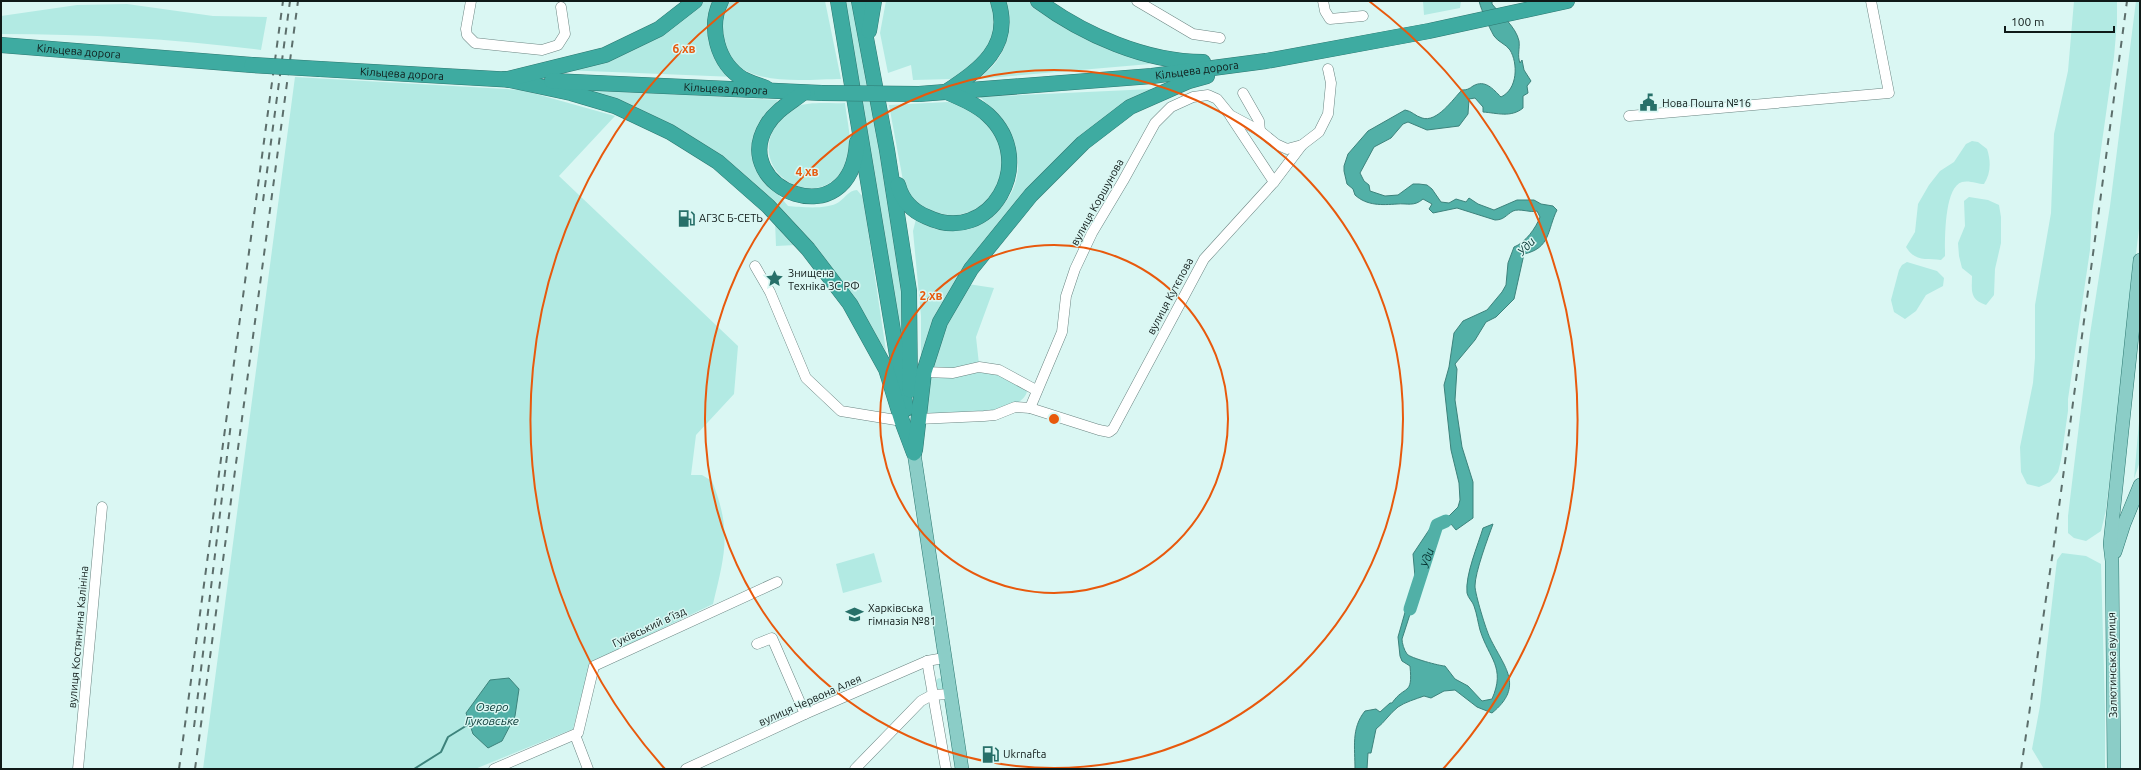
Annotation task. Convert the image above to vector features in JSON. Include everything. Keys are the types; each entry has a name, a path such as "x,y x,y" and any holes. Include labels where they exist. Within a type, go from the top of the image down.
{"highway":[{"path":"505,79 605,55 659,29 695,1"},
{"path":"721,1 715,19 715,33 718,46 724,59 732,70 743,79 776,92"},
{"path":"859,1 888,150 909,291 910,424"},
{"path":"868,42 874,1"},
{"path":"888,150 900,192 905,201 921,215 941,222 951,223 972,219 990,208 1003,192 1010,172 1010,156 1006,141 995,123 982,110 946,92 985,63 994,49 1002,22 998,1"},
{"path":"1038,1 1089,33 1138,52 1187,62 1266,61"},
{"name":"Кільцева дорога","path":"1,45 252,65 505,79 803,93 918,94 1152,76 1266,61 1429,31 1567,1"},
{"path":"837,4 858,117 914,453"},
{"path":"910,424 924,372 940,322 971,269 1031,195 1083,143 1130,107 1189,81 1266,61"},
{"path":"505,79 570,93 615,106 670,132 718,162 788,226 850,304 886,369 910,424"},
{"path":"803,93 774,116 766,126 760,151 766,170 777,186 788,192 801,196 814,197 832,190 847,178 853,166 856,154 858,117"}],"main road":[{"path":"2112,561 2110,544 2140,260"},
{"path":"914,453 962,769"},
{"path":"2112,561 2124,524 2140,485"},
{"name":"Залютинська вулиця","path":"2112,561 2114,769"}],"street":[{"path":"471,1 466,29 467,35 475,43 524,49 542,50 558,45 565,34 561,7"},
{"path":"1137,1 1194,34 1220,38"},
{"path":"1323,1 1325,11 1330,19 1362,16"},
{"path":"1629,116 1889,93 1870,1"},
{"name":"вулиця Кутєпова","path":"1030,408 1099,430 1109,432 1113,429 1204,258 1274,182 1302,145 1316,134 1328,114 1331,83 1328,69"},
{"path":"1243,93 1259,121 1260,131"},
{"name":"вулиця Коршунова","path":"1030,408 1036,390 1062,332 1066,296 1076,268 1092,233 1155,123 1171,107 1193,97 1208,95 1217,99 1230,115"},
{"path":"1230,115 1260,131 1276,144 1287,149 1302,145"},
{"path":"1230,115 1274,182"},
{"path":"755,266 770,292 806,378 841,411 910,424 995,415 1015,407 1030,408"},
{"path":"924,372 953,373 979,367 999,370 1036,390"},
{"name":"вулиця Костянтина Калініна","path":"78,769 102,507"},
{"name":"Гуківський в’їзд","path":"577,734 594,666 777,582"},
{"path":"757,644 772,638 805,714"},
{"name":"вулиця Червона Алея","path":"686,769 805,714 927,661 944,658"},
{"path":"927,661 946,769"},
{"path":"855,769 921,701 932,695 950,694"},
{"path":"494,769 577,734 588,769"}],"shaded area":[{"path":"703,1 718,1 712,18 735,77 563,70"},
{"path":"726,1 825,1 841,79 786,80 766,78 749,72 735,63 725,49 721,28"},
{"path":"845,1 852,1 872,104 901,291 902,330 899,330"},
{"path":"886,1 993,1 998,22 987,53 952,79 913,80 911,65 888,73 880,33"},
{"path":"1004,1 1031,1 1144,58 1150,64 977,79 994,64 1005,45 1008,23"},
{"path":"1423,1 1461,1 1460,8 1424,15"},
{"path":"2074,1 2117,1 2117,22 2114,57 2092,213 2090,250 2068,399 2068,411 2061,460 2058,472 2050,482 2039,487 2027,484 2021,472 2020,447 2033,383 2035,358 2035,305 2051,213 2054,134 2068,71"},
{"path":"2136,1 2140,1 2140,220 2106,510 2101,531 2086,541 2074,538 2068,533 2068,516 2090,334 2110,206"},
{"path":"127,4 213,16 267,17 261,50 132,38 1,34 1,16 77,5"},
{"path":"295,77 522,90 615,116 559,176 738,346 734,394 696,435 691,475 702,475 712,481 722,514 724,529 723,556 713,604 590,663 573,729 475,769 203,769"},
{"path":"582,89 778,100 763,119 762,175 788,206 821,207 834,205 849,193 857,190 863,197 886,351 867,322 767,197"},
{"path":"1152,89 1152,92 1006,218 921,363 921,316 913,231 916,219 935,229 963,228 976,225 998,211 1006,202 1017,178 1017,157 1010,138 999,119 980,97"},
{"path":"948,102 960,104 985,118 1003,148 1000,182 985,203 970,212 953,216 928,211 914,201 904,186 889,105"},
{"path":"814,103 845,103 850,147 847,166 829,184 815,188 802,187 789,182 778,173 771,162 769,148 772,133 784,114 802,105"},
{"path":"1972,141 1978,142 1987,149 1990,167 1988,176 1984,184 1968,181 1962,182 1956,186 1952,193 1947,215 1945,256 1941,260 1917,257 1909,252 1906,247 1915,232 1918,204 1929,185 1940,171 1954,162 1966,144"},
{"path":"1969,197 1988,200 1999,205 2001,217 2001,243 1995,269 1994,295 1986,305 1974,297 1972,290 1972,276 1962,268 1959,256 1958,243 1965,226 1964,201"},
{"path":"775,221 796,245 776,246"},
{"path":"1907,262 1937,271 1944,278 1943,286 1926,295 1916,311 1905,319 1894,312 1891,300 1899,270 1902,265"},
{"path":"968,284 994,288 976,337 979,364 1001,373 1027,391 1026,395 1016,404 990,413 923,416 928,375 943,324"},
{"path":"2140,410 2140,461 2134,479"},
{"path":"874,553 882,582 843,593 836,564"},
{"path":"2062,553 2086,556 2101,564 2105,769 2044,769 2032,749 2040,706 2057,560"},
{"path":"939,678 942,679 944,691 937,691 936,680"}],"water":[{"path":"1479,1 1492,1 1492,4 1515,31 1519,41 1520,63 1522,60 1524,70 1531,81 1527,86 1528,93 1523,96 1523,108 1509,114 1483,112 1483,107 1475,98 1469,99 1468,114 1459,126 1427,130 1408,122 1403,124 1391,138 1374,147 1360,173 1364,181 1369,185 1370,191 1385,196 1398,195 1413,184 1419,184 1427,185 1432,189 1441,202 1449,203 1456,199 1466,202 1469,198 1478,204 1494,210 1517,200 1534,200 1541,204 1553,206 1557,210 1544,243 1533,251 1524,254 1514,299 1496,317 1486,322 1475,340 1455,364 1457,369 1455,400 1462,447 1473,482 1473,518 1456,530 1451,524 1442,528 1432,536 1427,551 1420,563 1422,566 1412,608 1402,639 1405,651 1409,656 1425,662 1445,666 1455,679 1468,686 1482,701 1492,699 1496,688 1497,671 1495,663 1480,630 1476,612 1467,593 1467,586 1472,560 1483,528 1493,524 1479,564 1475,590 1486,628 1509,676 1510,685 1508,694 1502,703 1492,713 1477,707 1455,690 1444,691 1431,698 1424,696 1401,705 1376,729 1371,753 1368,753 1367,769 1355,769 1354,746 1356,731 1365,711 1376,709 1380,712 1392,703 1409,686 1411,676 1410,666 1402,661 1398,637 1415,577 1413,554 1435,521 1447,518 1458,507 1460,500 1459,483 1451,450 1444,385 1449,367 1454,333 1463,321 1487,310 1502,292 1506,285 1508,263 1514,247 1530,235 1540,217 1537,211 1519,210 1513,211 1501,219 1495,220 1457,208 1433,213 1429,209 1432,204 1423,199 1417,203 1410,204 1370,203 1355,195 1353,189 1347,184 1344,166 1348,154 1368,131 1405,110 1410,111 1422,118 1428,119 1439,114 1462,90 1468,89 1477,84 1485,84 1501,97 1507,93 1511,88 1515,75 1513,55 1508,48 1494,36"},
{"name":"Озеро Гуковське","path":"509,678 519,689 515,716 502,741 488,748 473,734 466,713 490,680"}],"waterway":[{"name":"Уди","path":"1410,609 1437,525 1446,521"},
{"path":"414,769 441,752 448,737 469,724"}],"railway":[{"path":"179,769 283,1"},
{"path":"263,201 290,1"},
{"path":"195,769 298,1"},
{"path":"2021,769 2054,544 2127,1"},
{"path":"194,727 231,423"}],"place":[{"name":"Нова Пошта №16","path":"1649,103"},
{"name":"АГЗС Б-СЕТЬ","path":"686,218"},
{"name":"Знищена Техніка ЗС РФ","path":"775,279"},
{"name":"Харківська гімназія №81","path":"855,614"},
{"name":"Ukrnafta","path":"990,754"}]}
